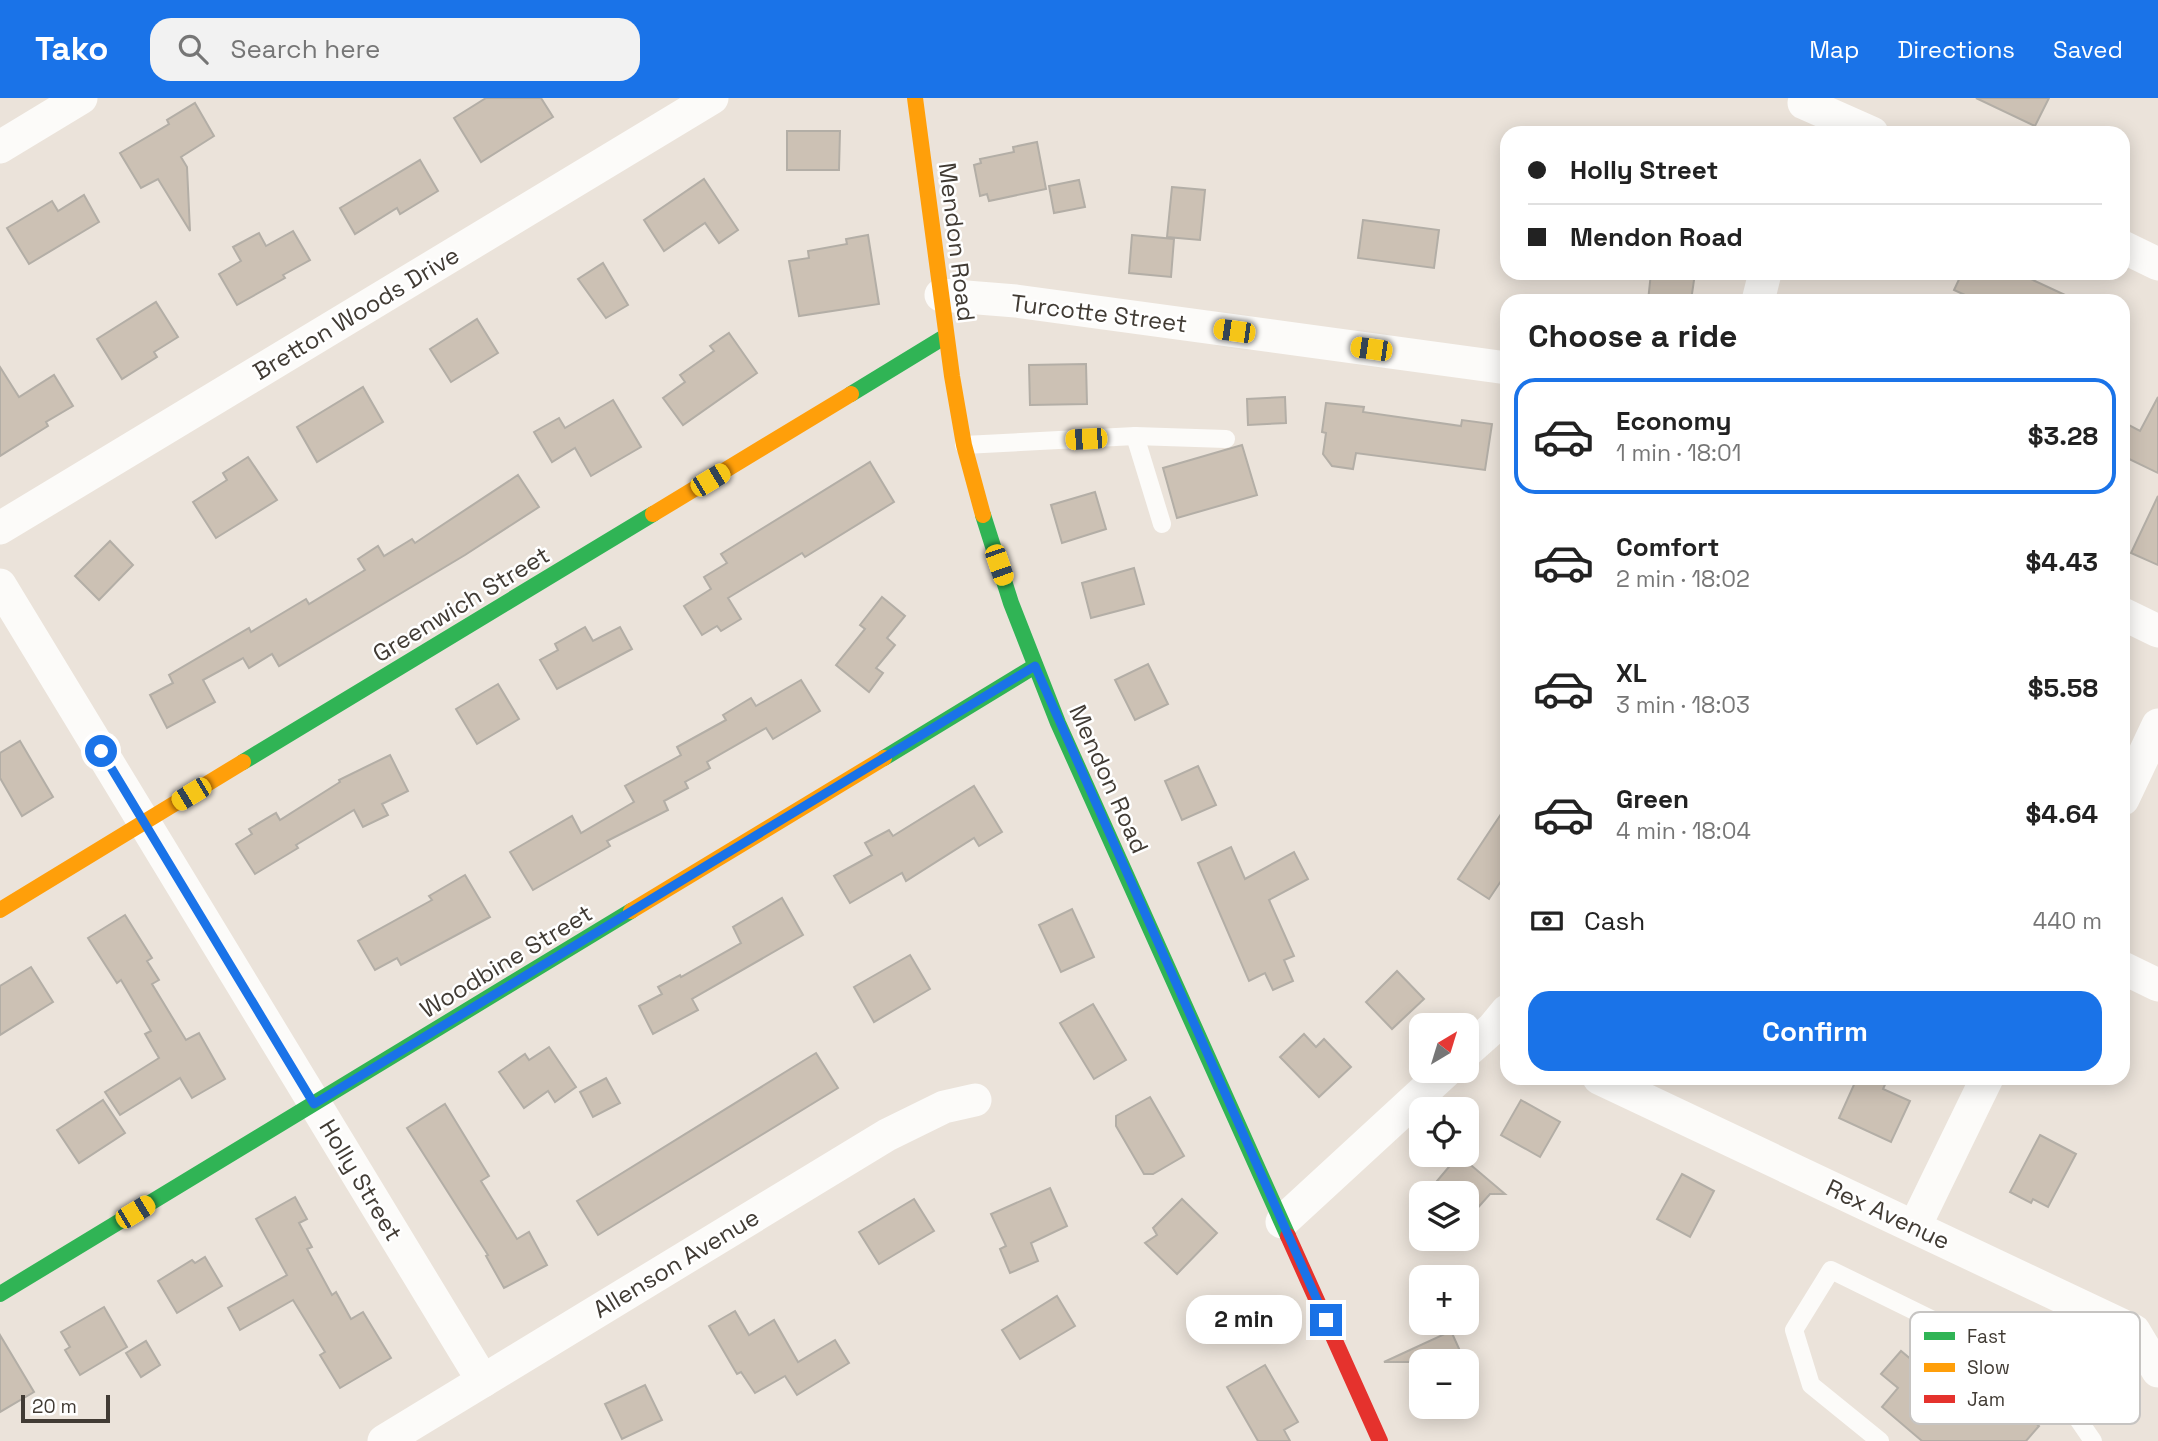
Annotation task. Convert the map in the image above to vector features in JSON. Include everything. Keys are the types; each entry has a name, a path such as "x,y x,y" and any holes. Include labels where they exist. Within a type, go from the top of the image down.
{"street":[{"path":"0,147 81,98"},
{"name":"Bretton Woods Drive","path":"0,528 712,98"},
{"name":"Mendon Road","path":"915,98 946,336 964,445 999,565 1035,666 1380,1441"},
{"path":"1802,111 1850,126"},
{"path":"2130,250 2158,264"},
{"name":"Turcotte Street","path":"941,295 1030,303 1500,367"},
{"name":"Greenwich Street","path":"0,910 946,336"},
{"name":"Holly Street","path":"0,585 483,1381"},
{"path":"2130,617 2158,631"},
{"name":"Woodbine Street","path":"0,1294 1035,666"},
{"path":"2130,784 2158,725"},
{"path":"2130,971 2158,985"},
{"path":"1479,1042 1500,1026"},
{"path":"1282,1222 1433,1083"},
{"name":"Rex Avenue","path":"1615,1085 2094,1312"},
{"path":"1914,1226 1984,1085"},
{"name":"Allenson Avenue","path":"384,1441 887,1135 934,1111 975,1100"},
{"name":"Rex Avenue","path":"2140,1341 2158,1371"}],"lane":[{"path":"964,445 1135,436 1226,439"},
{"path":"1135,436 1162,524"},
{"path":"1880,1441 1811,1385 1794,1330 1831,1270 1917,1312"},
{"path":"2081,1424 2093,1441"}],"building":[{"path":"486,98 541,98 553,117 481,162 454,118"},
{"path":"1976,98 2049,98 2035,126"},
{"path":"195,103 214,136 181,157 187,167 190,231 158,179 141,188 120,153 169,124 167,120"},
{"path":"787,131 840,131 839,170 787,170"},
{"path":"1037,142 1046,189 989,201 987,194 980,196 974,165 981,163 980,159 1014,152 1013,147"},
{"path":"420,160 438,191 400,214 397,208 355,234 340,208"},
{"path":"704,179 738,230 719,243 705,223 664,251 644,220"},
{"path":"1079,180 1085,207 1054,213 1049,186"},
{"path":"1172,187 1205,190 1200,240 1167,237"},
{"path":"84,195 99,222 29,264 7,228 52,201 58,211"},
{"path":"1363,220 1439,230 1434,268 1358,258"},
{"path":"293,231 310,260 283,275 285,278 237,305 219,274 241,261 233,247 259,233 266,246"},
{"path":"868,235 879,304 799,316 789,261 809,258 808,251 847,244 846,239"},
{"path":"1132,235 1174,239 1171,277 1129,273"},
{"path":"603,263 628,305 606,318 578,279"},
{"path":"1650,280 1694,280 1692,294 1649,294"},
{"path":"1959,280 2033,280 2063,294 1963,294 1954,290"},
{"path":"156,302 178,337 154,352 157,357 122,379 97,339"},
{"path":"477,319 498,353 451,382 430,349"},
{"path":"729,333 757,373 683,425 663,398 685,382 680,375 714,351 710,346"},
{"path":"1086,364 1087,404 1030,405 1029,365"},
{"path":"0,367 19,397 54,375 73,406 46,422 48,426 0,456"},
{"path":"363,387 383,422 317,462 297,427"},
{"path":"1285,397 1286,423 1248,425 1247,399"},
{"path":"2158,397 2158,473 2130,459 2130,426 2140,431"},
{"path":"613,400 641,447 591,476 575,448 552,462 534,432 559,418 565,428"},
{"path":"1326,403 1364,407 1363,412 1461,426 1462,420 1492,424 1485,470 1356,453 1353,469 1332,466 1323,454 1326,433 1322,432"},
{"path":"1242,445 1257,495 1177,518 1163,468"},
{"path":"248,457 277,500 216,538 193,502 227,480 223,473"},
{"path":"870,462 894,502 805,557 802,553 728,598 741,619 721,631 717,626 702,635 684,606 711,589 704,577 727,563 721,554"},
{"path":"518,475 539,507 465,555 279,666 272,654 249,668 243,658 203,680 215,702 167,728 150,695 173,683 169,675 249,628 251,632 306,599 309,604 365,570 358,559 378,546 384,556 412,539 415,543"},
{"path":"1095,492 1106,529 1062,543 1051,505"},
{"path":"2158,496 2158,565 2131,553"},
{"path":"110,541 133,565 99,600 75,576"},
{"path":"1134,568 1144,604 1091,618 1082,583"},
{"path":"882,597 905,616 887,638 895,645 876,668 883,673 869,692 836,665 865,629 860,625"},
{"path":"585,627 593,641 620,627 632,649 557,689 540,660 558,650 555,644"},
{"path":"1148,664 1168,704 1135,720 1115,680"},
{"path":"801,680 820,711 773,739 766,728 707,762 710,768 685,782 688,788 664,801 668,810 607,841 610,846 533,890 510,852 572,816 581,833 634,802 625,786 681,755 677,747 726,720 723,715 751,698 756,706"},
{"path":"498,684 519,719 477,744 456,709"},
{"path":"20,741 53,797 22,816 0,778 0,753"},
{"path":"390,755 408,791 382,804 388,815 363,827 354,810 255,874 236,844 252,834 249,829 276,813 280,820 340,782 339,780"},
{"path":"1198,766 1216,805 1182,820 1165,781"},
{"path":"974,786 1002,832 979,846 974,838 906,881 902,873 850,903 834,876 872,855 865,843 889,830 893,836"},
{"path":"1500,816 1500,882 1489,899 1458,879"},
{"path":"1231,847 1245,879 1294,852 1308,879 1269,900 1294,956 1284,960 1293,981 1273,990 1265,973 1249,981 1198,863"},
{"path":"465,875 490,917 401,965 397,958 375,970 358,941 432,900 429,896"},
{"path":"782,898 803,935 692,999 698,1010 653,1034 639,1006 662,994 658,987 741,943 733,927"},
{"path":"1072,909 1094,957 1061,972 1039,925"},
{"path":"125,915 152,958 147,961 159,980 152,984 186,1040 199,1033 225,1079 192,1098 180,1078 120,1115 105,1092 159,1058 145,1034 151,1031 121,980 117,983 88,938"},
{"path":"910,955 930,989 874,1022 854,987"},
{"path":"31,967 53,1002 0,1035 0,986"},
{"path":"1397,971 1424,999 1392,1029 1366,1002"},
{"path":"1093,1004 1126,1060 1094,1079 1060,1023"},
{"path":"1304,1034 1316,1047 1324,1039 1351,1067 1319,1097 1280,1057"},
{"path":"549,1047 576,1087 555,1102 548,1091 524,1108 499,1072 525,1054 529,1060"},
{"path":"816,1053 838,1088 598,1235 577,1201"},
{"path":"606,1078 620,1103 593,1117 580,1092"},
{"path":"1854,1085 1885,1085 1883,1089 1910,1101 1891,1142 1839,1118"},
{"path":"1150,1097 1184,1156 1153,1174 1144,1174 1116,1126 1116,1116"},
{"path":"103,1100 125,1133 79,1163 57,1130"},
{"path":"1521,1100 1560,1122 1540,1157 1501,1135"},
{"path":"445,1104 489,1176 481,1181 517,1239 529,1232 547,1265 504,1288 486,1256 488,1255 407,1128"},
{"path":"2040,1135 2076,1154 2048,1207 2033,1199 2031,1203 2010,1192"},
{"path":"1449,1167 1473,1167 1505,1194 1490,1194 1479,1206 1479,1181 1437,1181"},
{"path":"1682,1174 1714,1191 1690,1237 1657,1219"},
{"path":"1050,1188 1067,1226 1031,1243 1038,1261 1010,1273 1000,1249 1006,1246 991,1214"},
{"path":"295,1197 307,1219 299,1223 312,1247 307,1249 332,1295 336,1292 351,1319 363,1312 391,1358 340,1388 320,1355 325,1352 293,1300 240,1330 228,1308 287,1275 256,1219"},
{"path":"914,1199 934,1231 879,1264 859,1232"},
{"path":"1182,1199 1217,1233 1177,1274 1145,1243 1157,1235 1153,1228"},
{"path":"205,1257 222,1286 177,1313 158,1281 192,1260 195,1263"},
{"path":"1057,1296 1075,1326 1020,1359 1002,1330"},
{"path":"104,1307 127,1347 80,1375 65,1350 70,1347 61,1332"},
{"path":"735,1311 749,1335 774,1320 798,1362 835,1340 849,1363 797,1395 785,1376 755,1393 741,1372 737,1374 709,1326"},
{"path":"0,1335 34,1392 0,1412"},
{"path":"1442,1335 1453,1335 1459,1349 1412,1349"},
{"path":"146,1341 160,1365 141,1377 126,1353"},
{"path":"1409,1350 1409,1362 1384,1362"},
{"path":"1901,1351 1910,1358 1910,1424 2039,1426 2026,1441 1922,1441 1882,1407 1898,1388 1881,1374"},
{"path":"1265,1365 1298,1422 1284,1430 1290,1441 1258,1441 1227,1387"},
{"path":"645,1385 662,1420 622,1439 605,1404"}],"traffic: fast":[{"path":"851,394 946,336"},
{"path":"243,762 653,514"},
{"path":"983,515 1011,603 1058,723 1288,1236"},
{"path":"884,758 1035,666"},
{"path":"0,1294 631,911"}],"traffic: slow":[{"path":"915,98 952,376 964,445 983,515"},
{"path":"653,514 851,394"},
{"path":"631,911 884,758"},
{"path":"0,910 243,762"}],"traffic: jam":[{"path":"1288,1236 1380,1441"}],"route":[{"path":"101,751 314,1104 1035,666 1058,723 1326,1320"}]}
